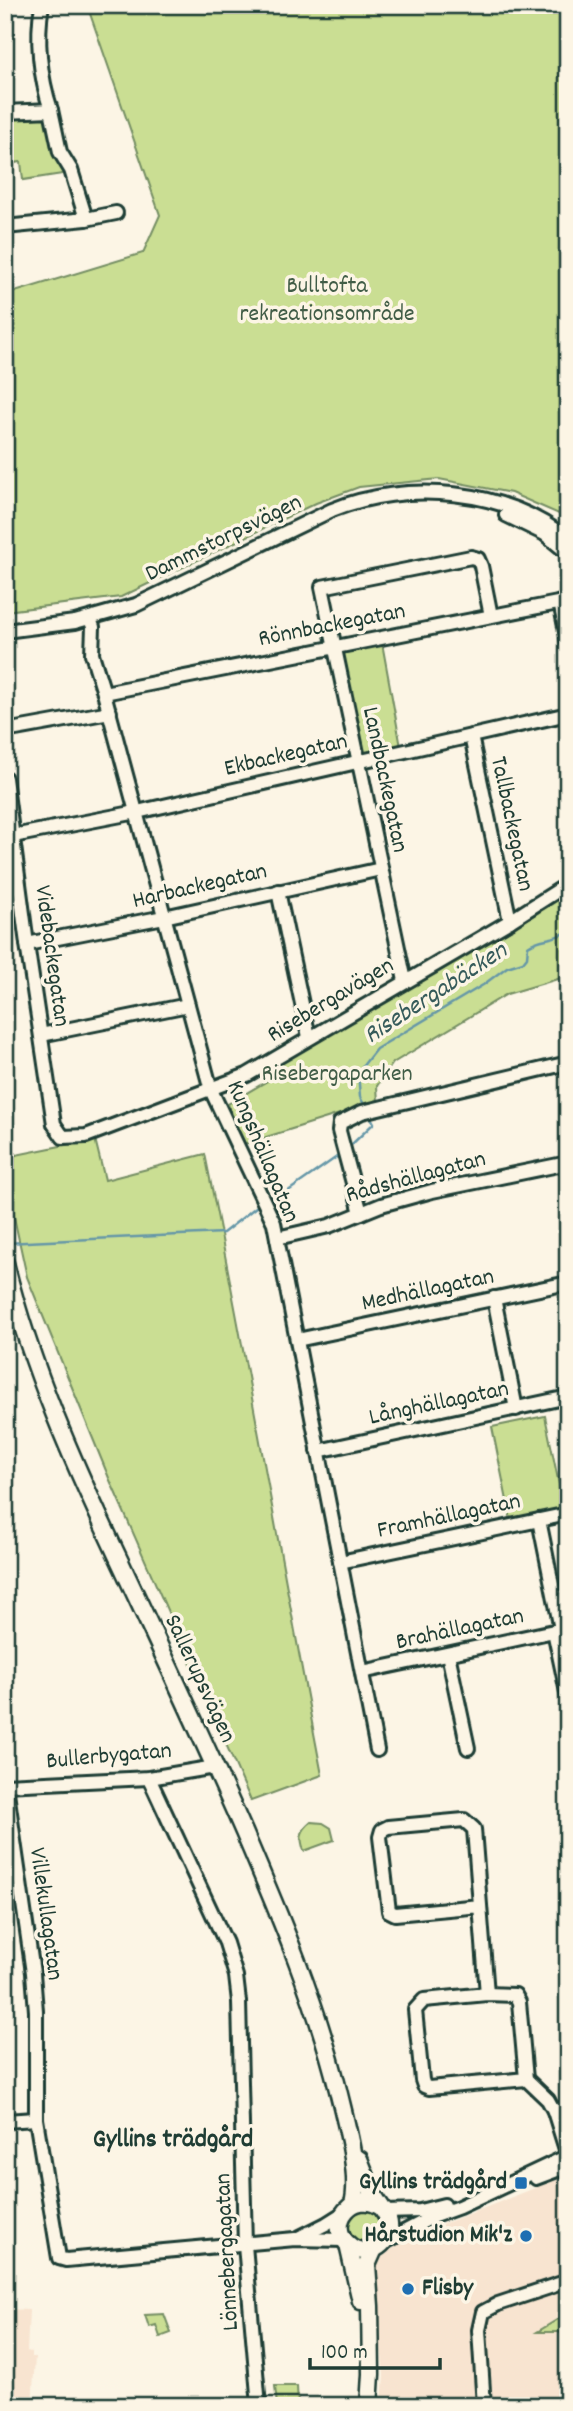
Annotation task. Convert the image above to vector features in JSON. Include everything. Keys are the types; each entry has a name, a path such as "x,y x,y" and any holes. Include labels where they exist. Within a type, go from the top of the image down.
{"main road":[{"name":"Sallerupsvägen","path":"5,1263 36,1367 70,1450 215,1767 300,1968 331,2063 344,2117 356,2188 340,2221 340,2228 369,2336"},
{"name":"Sallerupsvägen","path":"344,2117 372,2192 383,2210 389,2228 369,2255 367,2265 371,2374 369,2406"},
{"path":"349,2207 369,2202 383,2210"},
{"path":"346,2243 361,2251 378,2246"}],"street":[{"path":"42,5 38,27 45,92 60,152 71,170 86,219"},
{"path":"5,112 51,110"},
{"path":"5,227 86,219 116,213"},
{"name":"Dammstorpsvägen","path":"5,631 90,619 136,605 354,501 413,493 486,500 550,525 568,540"},
{"name":"Dammstorpsvägen","path":"460,497 512,517 545,534 568,553"},
{"name":"Landbackegatan","path":"405,981 322,587 471,557 478,559 481,566 491,616"},
{"path":"564,601 568,642"},
{"name":"Rönnbackegatan","path":"104,693 564,601"},
{"name":"Kungshällagatan","path":"90,619 93,627 92,654 211,1090 262,1194 277,1238 377,1750"},
{"path":"5,731 110,712"},
{"name":"Ekbackegatan","path":"13,836 137,812 568,714"},
{"name":"Tallbackegatan","path":"471,736 510,920"},
{"name":"Videbackegatan","path":"5,778 54,1124 63,1137"},
{"name":"Harbackegatan","path":"27,944 381,869"},
{"name":"Risebergavägen","path":"63,1137 86,1136 247,1074 568,884"},
{"path":"278,891 309,1037"},
{"path":"41,1035 188,1005"},
{"path":"361,1213 344,1153 340,1123 362,1112 568,1063"},
{"name":"Rådshällagatan","path":"277,1238 329,1226 381,1205 432,1191 568,1163"},
{"name":"Medhällagatan","path":"297,1340 568,1283"},
{"path":"494,1298 516,1409"},
{"name":"Långhällagatan","path":"318,1451 568,1397"},
{"name":"Framhällagatan","path":"340,1562 568,1514"},
{"path":"539,1520 561,1629 568,1697"},
{"name":"Brahällagatan","path":"362,1672 561,1629"},
{"path":"448,1654 468,1748"},
{"name":"Bullerbygatan","path":"6,1785 149,1778 215,1767"},
{"name":"Lönnebergagatan","path":"149,1778 226,1943 236,1976 246,2245 259,2406"},
{"name":"Villekullagatan","path":"6,1785 33,1973 36,2011 36,2119 59,2258 66,2260 246,2245"},
{"path":"480,1906 395,1914 389,1911 380,1837 382,1830 388,1827 464,1820 474,1829 487,1994"},
{"path":"378,2246 434,2216 568,2156 548,2100 526,2079 519,2002 514,1996 487,1994 424,2000 419,2004 415,2010 424,2086 429,2088 526,2079"},
{"path":"554,2111 568,2107"},
{"path":"5,2121 36,2119"},
{"path":"499,2188 568,2166"},
{"path":"383,2210 420,2211 479,2196"},
{"path":"295,2239 326,2224 349,2207"},
{"path":"246,2245 295,2239 346,2243"},
{"path":"484,2406 479,2330 483,2312 498,2304 568,2281"}],"shaded area":[{"path":"568,2175 568,2406 382,2406 384,2375 374,2277 376,2262 405,2239"},
{"path":"5,2309 29,2310 27,2351 31,2352 31,2357 35,2357 32,2406 5,2406"}],"green space":[{"name":"Bulltofta rekreationsområde","path":"87,5 568,5 568,518 511,493 439,479 359,487 316,503 121,597 5,611 5,295 143,253 160,215"},
{"path":"45,115 69,173 23,180 21,162 14,163 8,118"},
{"path":"382,643 401,747 363,756 341,652"},
{"name":"Risebergaparken","path":"568,894 568,976 507,994 393,1063 377,1086 378,1102 244,1144 228,1104 267,1081 263,1073"},
{"path":"95,1139 105,1180 205,1154 322,1775 251,1801 109,1478 27,1277 12,1208 6,1157"},
{"path":"545,1416 565,1514 512,1525 492,1427"},
{"path":"311,1822 323,1823 331,1828 334,1840 304,1851 302,1835"},
{"path":"360,2207 376,2213 381,2223 381,2236 367,2246 350,2241 346,2217"},
{"path":"164,2314 171,2333 160,2337 156,2325 149,2327 145,2315"},
{"path":"565,2315 568,2351 566,2338 559,2332 537,2332"},
{"path":"275,2386 297,2386 298,2406 277,2406"}],"waterway":[{"name":"Risebergabäcken","path":"366,1108 360,1097 358,1072 376,1049 483,985 507,967 523,962 527,957 528,946 568,931"},
{"name":"Risebergabäcken","path":"349,1147 374,1123 369,1114"},
{"name":"Risebergabäcken","path":"267,1201 284,1194 341,1154"},
{"name":"Risebergabäcken","path":"5,1243 223,1233 261,1203"}],"place":[{"name":"Gyllins trädgård","path":"521,2183"},
{"name":"Hårstudion Mik'z","path":"526,2236"},
{"name":"Flisby","path":"408,2289"}],"district":[{"name":"Gyllins trädgård","path":"173,2140"}]}
